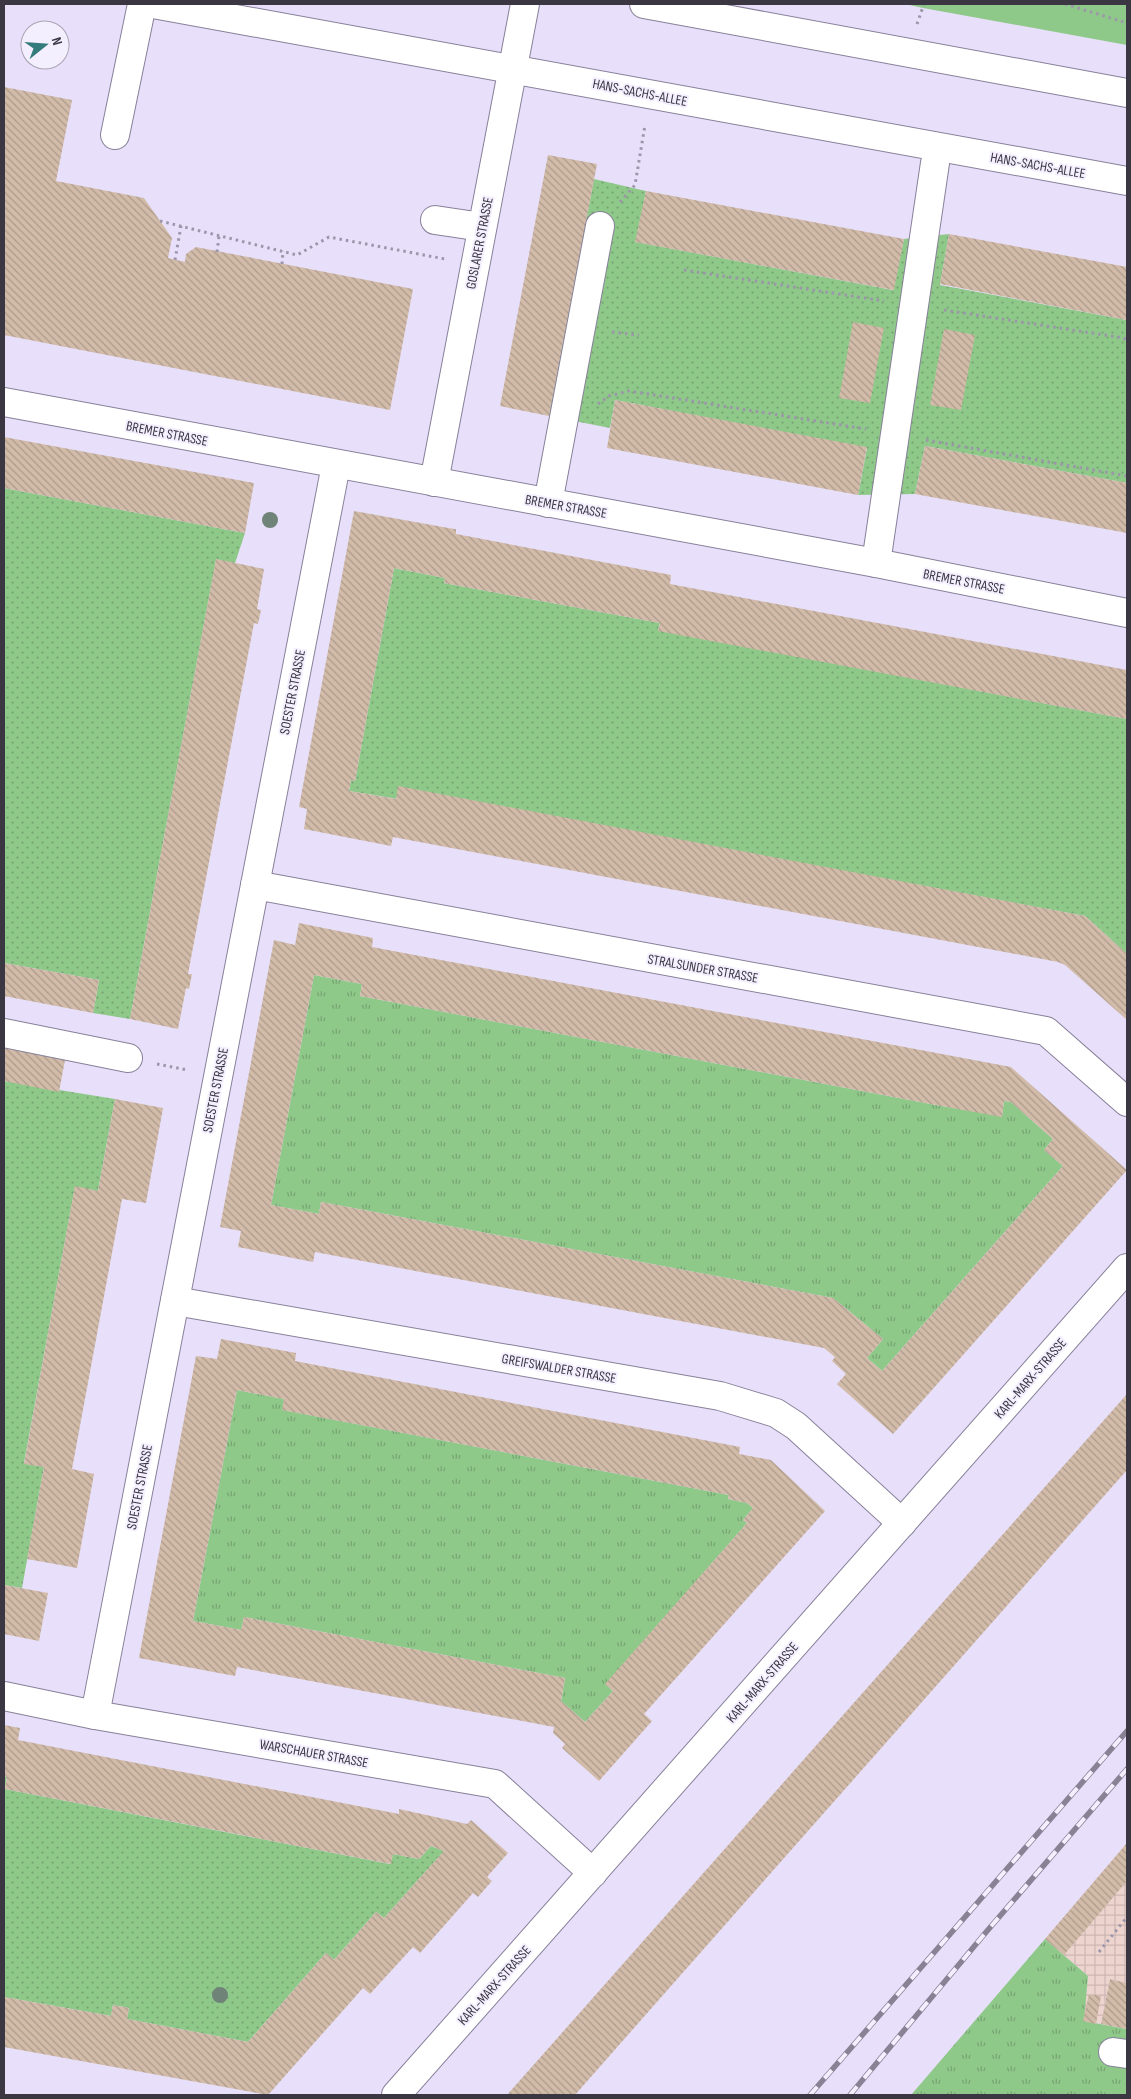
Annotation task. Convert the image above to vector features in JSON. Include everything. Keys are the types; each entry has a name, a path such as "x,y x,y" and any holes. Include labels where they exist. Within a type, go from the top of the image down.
{"street":[{"path":"115,135 142,4"},
{"name":"HANS-SACHS-ALLEE","path":"152,4 514,68 1127,181"},
{"name":"GOSLARER STRASSE","path":"434,482 526,4"},
{"path":"644,4 1127,93"},
{"path":"876,564 935,163"},
{"path":"435,220 482,228"},
{"path":"548,503 600,226"},
{"name":"BREMER STRASSE","path":"4,402 876,564 1127,613"},
{"name":"SOESTER STRASSE","path":"95,1715 336,465"},
{"name":"STRALSUNDER STRASSE","path":"255,886 1046,1031 1127,1102"},
{"path":"4,1033 128,1058"},
{"name":"KARL-MARX-STRASSE","path":"396,2095 1127,1268"},
{"name":"GREIFSWALDER STRASSE","path":"175,1301 729,1398 776,1413 796,1426 902,1523"},
{"name":"WARSCHAUER STRASSE","path":"4,1696 95,1715 495,1784 593,1873"}],"path":[{"path":"1065,4 1127,23"},
{"path":"635,185 651,94"},
{"path":"160,221 298,255 329,237 475,266"},
{"path":"175,260 181,226"},
{"path":"217,252 219,236"},
{"path":"282,264 283,251"},
{"path":"563,429 609,396 629,391 895,434 1127,476"},
{"path":"1099,1952 1127,1917"}],"shaded area":[{"path":"1127,1843 1127,1983 1110,1979 1101,2024 1083,2021 1088,1976 1045,1939"}],"green space":[{"path":"905,4 1127,4 1127,45 923,8"},
{"path":"594,179 646,191 636,242 893,290 904,239 949,234 940,285 1127,320 1127,483 925,446 915,494 858,495 867,448 615,400 610,428 549,416"},
{"path":"4,488 245,533 235,563 216,560 130,1019 93,1013 99,980 4,963"},
{"path":"394,568 445,578 444,583 660,623 658,630 1127,719 1127,954 1085,916 913,884 349,791 351,780 355,781"},
{"path":"314,975 362,984 360,996 936,1105 1002,1116 1004,1101 1011,1102 1053,1139 1044,1150 1063,1166 882,1371 867,1358 883,1339 833,1298 321,1202 319,1214 271,1205"},
{"path":"4,1081 115,1099 98,1191 75,1187 24,1463 44,1467 22,1588 4,1585"},
{"path":"237,1390 284,1399 283,1410 729,1495 728,1499 747,1503 753,1508 743,1520 747,1523 606,1684 613,1691 585,1722 561,1701 565,1678 244,1617 241,1630 193,1621"},
{"path":"4,1776 7,1777 5,1789 390,1864 393,1854 419,1859 431,1846 444,1851 384,1918 376,1912 334,1960 326,1953 248,2042 127,2019 129,2008 113,2005 111,2016 4,1997"},
{"path":"1045,1939 1088,1976 1084,2021 1127,2029 1127,2095 911,2095"}],"building":[{"path":"4,87 72,100 56,181 144,198 172,238 168,258 185,262 186,254 196,247 413,289 390,410 4,335"},
{"path":"548,155 597,164 549,416 500,406"},
{"path":"646,191 904,239 894,290 635,242"},
{"path":"949,234 1127,267 1127,320 940,284"},
{"path":"853,322 884,328 870,403 839,398"},
{"path":"944,329 975,335 961,410 930,405"},
{"path":"615,400 867,447 858,495 607,448"},
{"path":"4,437 254,483 245,533 4,488"},
{"path":"925,446 1127,483 1127,533 915,494"},
{"path":"354,511 456,529 456,534 671,575 670,584 1127,670 1127,719 658,631 660,623 444,583 445,578 394,568 355,781 351,780 349,791 396,799 398,786 1085,916 1127,954 1127,1020 1065,965 1058,962 393,837 391,846 304,829 307,809 299,807"},
{"path":"216,559 264,569 257,609 261,610 258,624 254,623 188,974 192,974 189,989 186,988 178,1029 130,1019"},
{"path":"299,923 373,938 372,947 1011,1067 1127,1170 893,1434 837,1384 846,1374 832,1361 835,1357 824,1348 315,1252 313,1262 238,1247 241,1231 220,1227 274,940 295,945","holes":["314,975 362,984 360,996 936,1105 1002,1117 1004,1101 1011,1102 1053,1139 1044,1150 1063,1166 882,1371 867,1358 883,1339 833,1298 321,1202 319,1214 271,1205"]},
{"path":"4,963 99,980 93,1013 4,996"},
{"path":"4,1048 65,1060 59,1092 4,1081"},
{"path":"115,1099 163,1108 146,1203 122,1199 72,1469 94,1474 77,1568 27,1559 44,1467 24,1464 75,1186 98,1191"},
{"path":"221,1339 296,1353 295,1361 740,1447 739,1454 771,1460 825,1511 644,1714 652,1721 599,1781 562,1748 565,1744 553,1733 554,1727 237,1667 235,1676 139,1658 196,1356 217,1359","holes":["237,1390 284,1399 282,1410 729,1495 728,1499 747,1503 753,1508 743,1520 747,1523 605,1684 613,1691 585,1722 561,1701 565,1678 244,1617 241,1630 193,1621"]},
{"path":"1127,1394 1127,1470 575,2095 507,2095"},
{"path":"4,1585 48,1593 39,1641 4,1634"},
{"path":"4,1725 20,1728 18,1740 399,1814 399,1809 467,1824 471,1820 508,1853 487,1877 492,1881 478,1897 473,1893 420,1953 413,1947 370,1994 363,1988 268,2095 4,2047 4,1997 111,2016 113,2005 129,2008 127,2019 248,2042 326,1953 334,1960 376,1912 384,1918 444,1851 431,1846 419,1859 393,1854 391,1864 5,1789 7,1777 4,1776"},
{"path":"1127,1843 1127,1881 1064,1955 1045,1939"},
{"path":"1110,1979 1127,1983 1127,2029 1101,2024"},
{"path":"1089,1994 1101,1996 1096,2024 1083,2021"}],"railway":[{"path":"810,2095 1127,1731"},
{"path":"850,2095 987,1931 1127,1769"}]}
